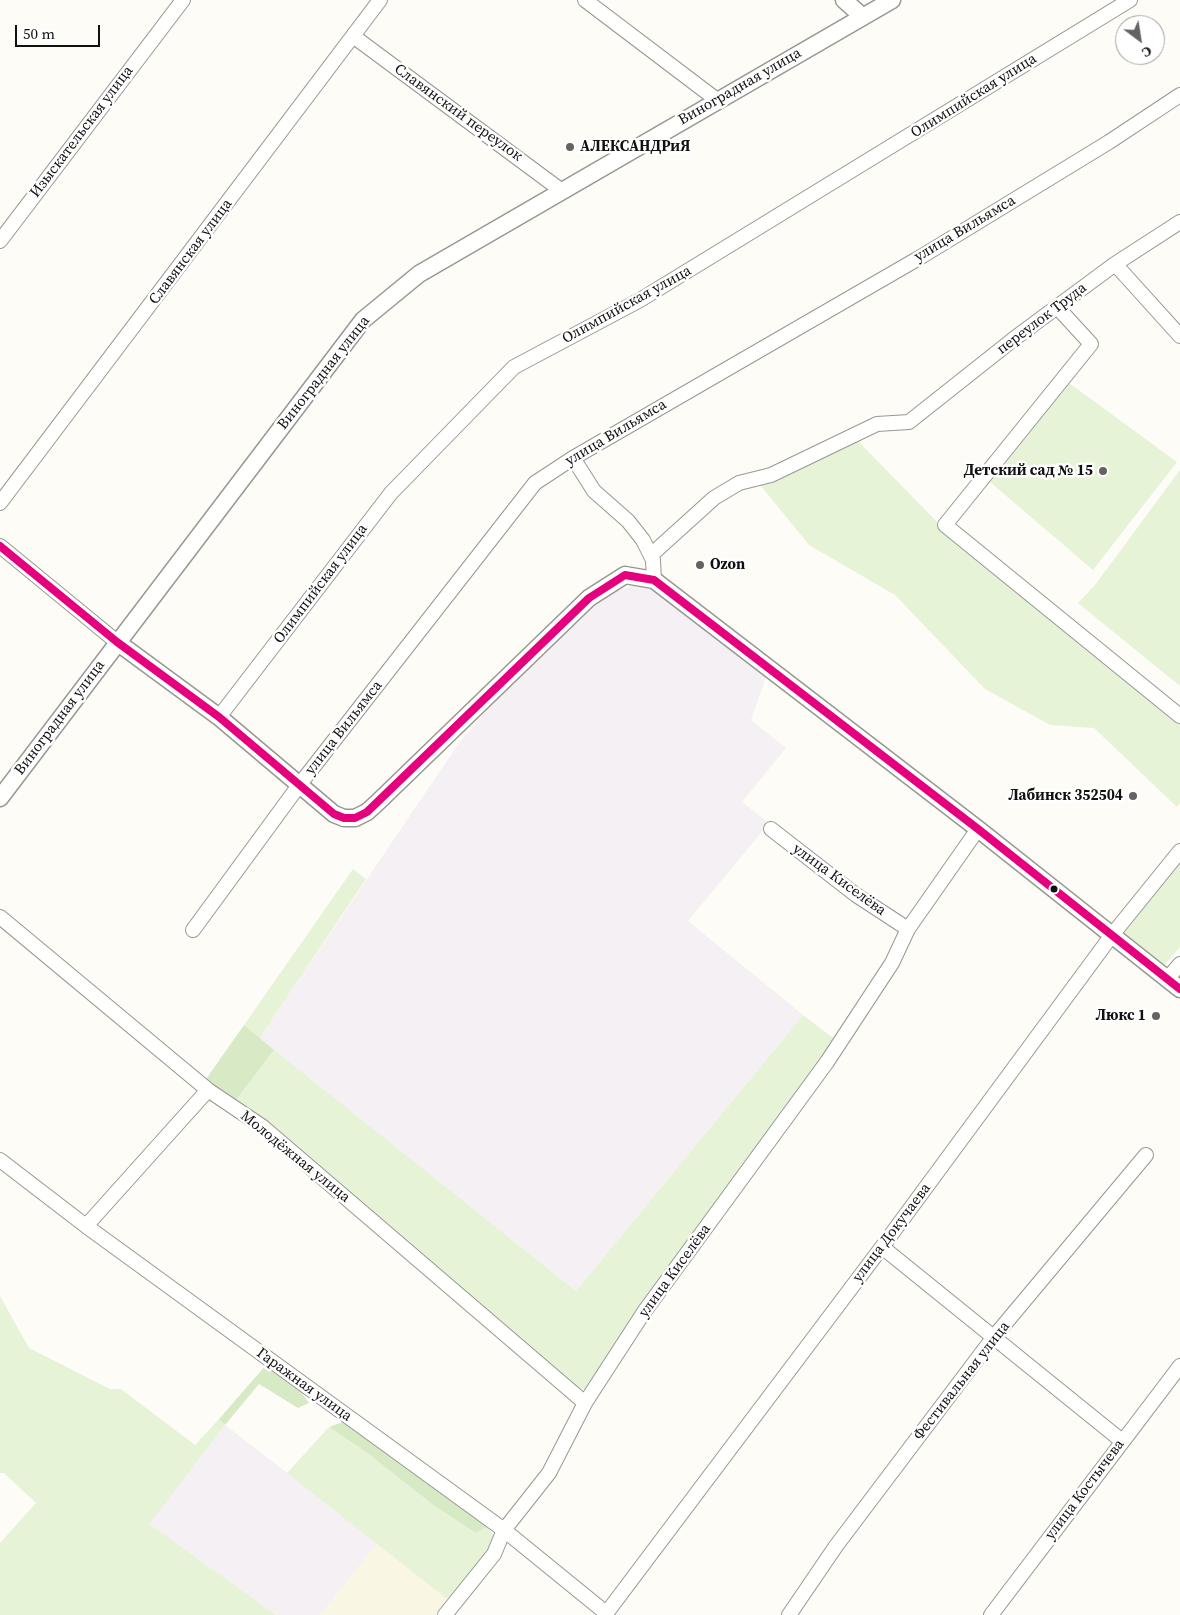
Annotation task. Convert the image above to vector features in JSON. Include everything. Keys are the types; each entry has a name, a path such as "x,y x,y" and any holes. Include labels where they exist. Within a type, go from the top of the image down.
{"street":[{"name":"Изыскательская улица","path":"0,241 183,0"},
{"name":"Славянская улица","path":"0,503 380,0"},
{"path":"585,0 717,100"},
{"path":"844,0 863,17"},
{"name":"Виноградная улица","path":"0,798 363,320 419,274 892,0"},
{"name":"Олимпийская улица","path":"218,717 390,493 514,367 640,300 1130,0"},
{"name":"Славянский переулок","path":"353,36 562,190"},
{"name":"улица Вильямса","path":"193,930 300,784 535,483 573,458 919,258 1109,142 1180,95"},
{"name":"переулок Труда","path":"651,555 714,498 739,483 771,475 877,424 909,422 1015,338 1115,264 1180,222"},
{"path":"1115,264 1180,336"},
{"path":"1058,308 1091,344 945,525 1180,716"},
{"path":"573,458 594,491 628,521 651,555 654,580"},
{"path":"0,546 117,642 218,717 334,814 344,818 355,818 367,812 588,598 625,576 654,580 978,829 1174,984 1180,964"},
{"name":"улица Киселёва","path":"771,829 856,895 908,929"},
{"name":"улица Киселёва","path":"445,1615 494,1554 504,1530 549,1473 585,1403 644,1312 842,1040 892,963 908,929 978,829"},
{"name":"улица Докучаева","path":"606,1614 882,1247 1112,935 1180,851"},
{"name":"Молодёжная улица","path":"0,917 208,1090 263,1127 585,1403"},
{"path":"86,1226 208,1090"},
{"name":"Фестивальная улица","path":"789,1615 836,1546 993,1338 1146,1155"},
{"name":"Гаражная улица","path":"0,1160 86,1226 504,1530 606,1614"},
{"path":"882,1247 1122,1442"},
{"name":"улица Костычева","path":"990,1615 1180,1366"}],"shaded area":[{"path":"634,586 653,589 768,671 751,720 786,748 742,802 769,823 688,921 803,1015 576,1291 259,1039 459,743 500,695 594,604 615,591"},
{"path":"225,1425 378,1543 320,1615 276,1615 148,1524"},
{"path":"378,1543 447,1599 436,1615 320,1615"}],"green space":[{"path":"1069,383 1177,462 1093,570 990,482"},
{"path":"854,437 944,529 1180,720 1180,803 1177,807 1094,728 1050,725 985,689 895,595 809,545 757,481"},
{"path":"1180,470 1180,686 1078,603 1095,585"},
{"path":"1180,862 1180,947 1164,966 1120,934"},
{"path":"353,869 366,879 259,1039 244,1025"},
{"path":"803,1015 836,1040 635,1316 585,1389 574,1387 236,1100 274,1050 576,1291"},
{"path":"244,1025 274,1050 236,1100 204,1082"},
{"path":"0,1296 29,1348 110,1389 121,1389 195,1445 219,1419 225,1425 149,1524 276,1615 0,1615 0,1543 36,1503 4,1473 0,1473"},
{"path":"266,1365 297,1386 309,1403 298,1408 259,1384 225,1425 219,1419"},
{"path":"343,1422 443,1493 487,1527 476,1533 433,1505 366,1452 329,1427"},
{"path":"329,1427 366,1452 433,1505 476,1533 487,1527 494,1536 488,1554 447,1599 287,1473"}],"transit line":[{"path":"0,546 117,642 219,717 334,814 344,818 355,818 367,812 589,598 625,575 654,580 978,829 1180,989"}],"place":[{"name":"АЛЕКСАНДРиЯ","path":"570,147"},
{"name":"Детский сад № 15","path":"1103,471"},
{"name":"Ozon","path":"700,565"},
{"name":"Лабинск 352504","path":"1133,796"},
{"name":"Люкс 1","path":"1156,1016"}]}
